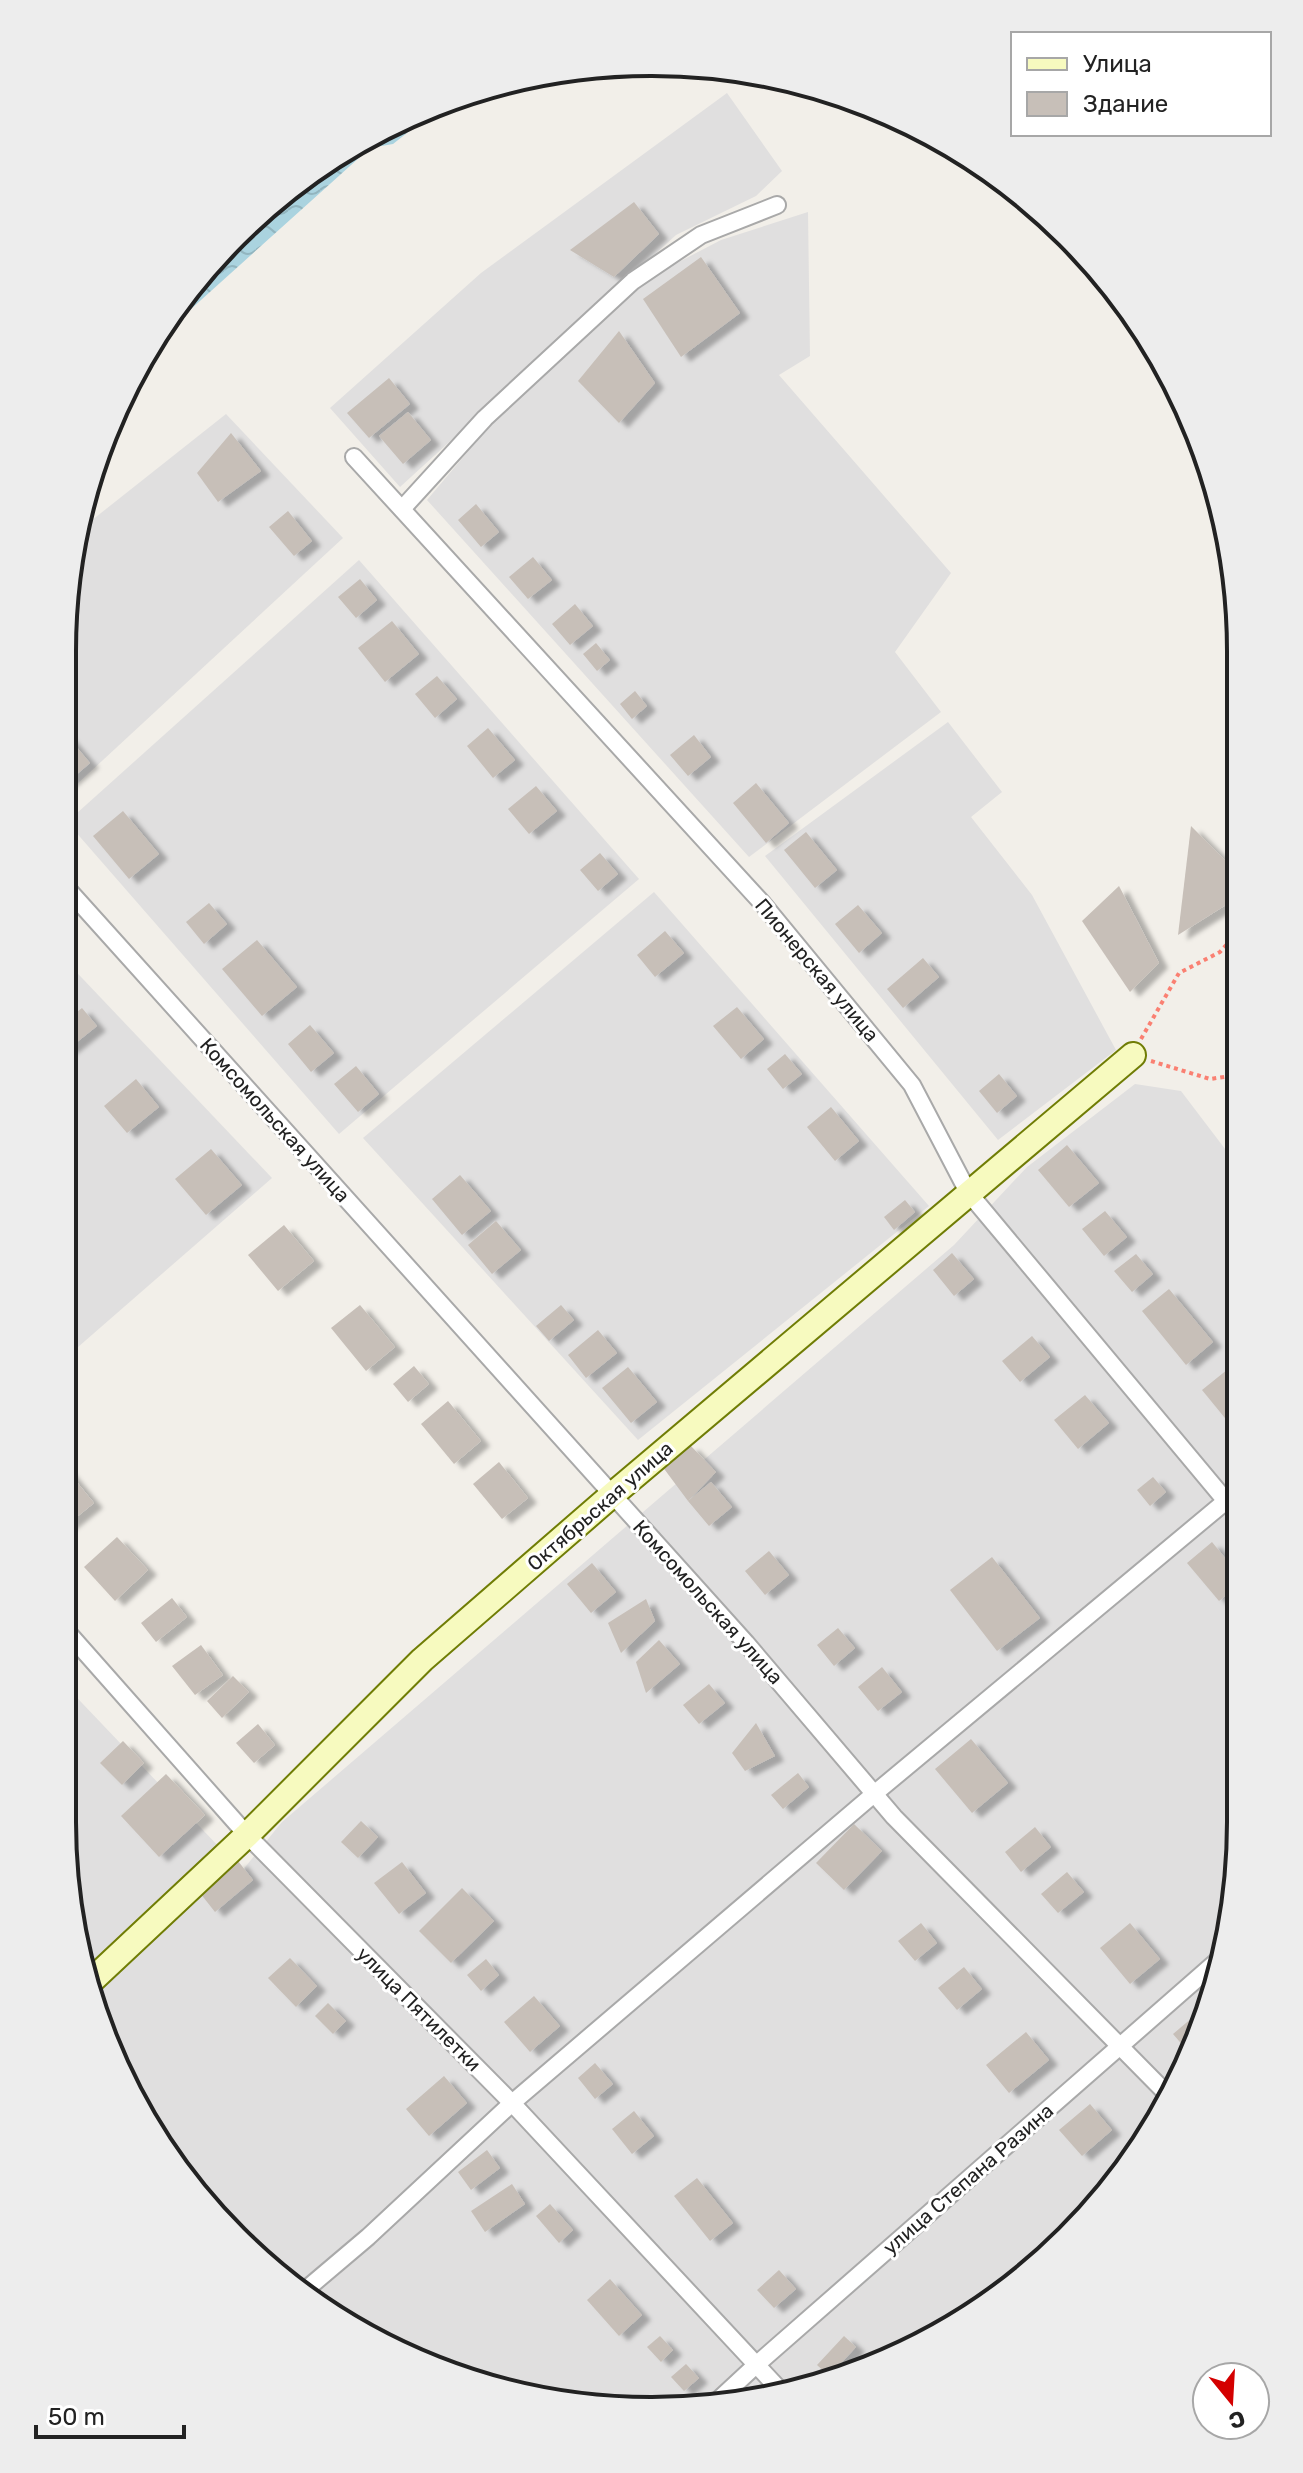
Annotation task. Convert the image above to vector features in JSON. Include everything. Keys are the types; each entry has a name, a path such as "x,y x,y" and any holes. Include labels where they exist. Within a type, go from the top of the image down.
{"street":[{"path":"402,509 485,418 633,281 701,235 777,205"},
{"name":"Пионерская улица","path":"354,457 763,904 912,1085 968,1192 1227,1500"},
{"name":"Комсомольская улица","path":"76,898 746,1643 874,1794 1161,2088"},
{"name":"Октябрьская улица","path":"98,1975 247,1835 422,1660 968,1192 1133,1055"},
{"path":"311,2285 368,2237 512,2103 874,1794 1227,1510"},
{"name":"улица Пятилетки","path":"76,1642 247,1835 512,2103 774,2384"},
{"name":"улица Степана Разина","path":"727,2392 1207,1970"}],"path":[{"path":"1227,944 1220,952 1179,973 1133,1055 1210,1079 1227,1076"}],"shaded area":[{"path":"727,93 782,171 756,196 676,235 400,487 330,408 481,273"},
{"path":"808,212 810,356 779,375 951,573 895,652 941,712 749,857 427,500 492,423 652,276 721,240"},
{"path":"226,414 343,538 76,785 77,614 92,520"},
{"path":"359,560 639,879 339,1134 76,832 76,814"},
{"path":"948,722 1002,792 971,817 1032,895 1116,1050 998,1140 765,856"},
{"path":"654,892 929,1206 638,1440 363,1138"},
{"path":"76,972 272,1178 76,1349"},
{"path":"1135,1084 1181,1091 1227,1152 1226,1859 1216,1934 1207,1970 1183,2042 1150,2109 1108,2172 1084,2201 1002,2278 906,2338 800,2377 764,2386 689,2396 614,2396 576,2392 539,2386 467,2366 397,2338 364,2320 301,2278 219,2201 173,2141 135,2076 96,1970 81,1897 76,1822 76,1697 242,1871 282,1822 954,1245 1027,1167"}],"water":[{"path":"414,128 393,144 375,147"},
{"path":"365,152 186,313 219,272 272,219 301,195"}],"building":[{"path":"634,202 659,234 614,277 570,250"},
{"path":"701,257 740,313 681,357 643,299"},
{"path":"619,331 655,383 619,423 578,381"},
{"path":"389,378 410,404 369,438 347,413"},
{"path":"408,412 431,440 403,464 379,436"},
{"path":"231,433 261,471 218,502 197,473"},
{"path":"476,504 499,532 481,547 458,520"},
{"path":"288,511 312,541 294,556 269,527"},
{"path":"533,557 552,580 528,599 509,577"},
{"path":"360,579 377,600 356,618 338,597"},
{"path":"575,604 593,626 570,645 552,624"},
{"path":"392,621 419,654 385,682 358,648"},
{"path":"596,643 610,660 597,671 583,654"},
{"path":"437,676 457,699 435,718 415,694"},
{"path":"635,691 647,706 632,719 620,704"},
{"path":"488,728 515,760 493,778 467,746"},
{"path":"694,735 711,757 688,776 670,755"},
{"path":"76,746 90,763 76,775"},
{"path":"756,783 789,823 766,843 733,803"},
{"path":"536,786 557,811 529,834 508,809"},
{"path":"123,811 159,854 129,879 93,836"},
{"path":"1191,826 1227,862 1227,904 1178,935"},
{"path":"806,832 837,870 815,888 784,850"},
{"path":"600,853 618,874 598,891 580,870"},
{"path":"1119,886 1159,963 1130,992 1082,921"},
{"path":"209,903 227,924 204,944 186,922"},
{"path":"858,905 882,933 859,953 835,924"},
{"path":"665,931 684,953 655,977 637,955"},
{"path":"257,940 297,987 262,1016 222,969"},
{"path":"923,958 939,977 903,1008 887,989"},
{"path":"737,1007 764,1039 741,1059 713,1026"},
{"path":"82,1008 97,1026 76,1043 76,1013"},
{"path":"310,1025 334,1053 311,1072 288,1044"},
{"path":"785,1054 802,1074 783,1089 767,1069"},
{"path":"356,1066 379,1094 358,1112 334,1084"},
{"path":"999,1074 1017,1096 997,1113 979,1091"},
{"path":"136,1079 159,1107 127,1133 104,1106"},
{"path":"831,1107 859,1141 835,1161 807,1127"},
{"path":"1067,1145 1099,1183 1069,1207 1038,1170"},
{"path":"211,1149 242,1185 206,1215 175,1179"},
{"path":"460,1175 491,1211 462,1235 432,1199"},
{"path":"905,1200 915,1212 894,1230 884,1217"},
{"path":"1105,1211 1127,1237 1104,1256 1082,1229"},
{"path":"496,1221 521,1250 492,1274 468,1245"},
{"path":"284,1225 314,1261 278,1291 248,1255"},
{"path":"952,1253 974,1279 954,1296 933,1270"},
{"path":"1136,1254 1153,1274 1132,1292 1114,1271"},
{"path":"1169,1289 1213,1342 1186,1365 1142,1311"},
{"path":"360,1305 395,1347 366,1371 331,1328"},
{"path":"561,1305 574,1320 549,1341 536,1326"},
{"path":"598,1330 617,1353 586,1378 568,1355"},
{"path":"1032,1336 1050,1357 1020,1382 1002,1361"},
{"path":"414,1366 429,1384 408,1402 393,1384"},
{"path":"628,1367 657,1402 631,1423 602,1388"},
{"path":"1227,1370 1227,1421 1202,1390"},
{"path":"1085,1395 1109,1423 1078,1449 1054,1420"},
{"path":"448,1401 481,1441 454,1464 421,1424"},
{"path":"690,1445 716,1472 688,1501 662,1466"},
{"path":"499,1462 528,1498 502,1519 473,1484"},
{"path":"1153,1477 1166,1492 1150,1506 1137,1490"},
{"path":"76,1481 94,1503 76,1518"},
{"path":"711,1482 732,1507 709,1526 688,1501"},
{"path":"117,1537 148,1570 115,1601 84,1567"},
{"path":"1212,1542 1227,1560 1227,1595 1219,1601 1187,1563"},
{"path":"769,1551 789,1575 765,1595 745,1571"},
{"path":"992,1557 1040,1618 997,1651 950,1590"},
{"path":"592,1563 616,1592 591,1613 567,1584"},
{"path":"172,1598 187,1617 156,1642 141,1623"},
{"path":"646,1599 655,1621 621,1653 608,1623"},
{"path":"838,1628 855,1648 834,1666 817,1645"},
{"path":"659,1640 680,1664 646,1693 636,1662"},
{"path":"201,1645 223,1675 195,1695 172,1666"},
{"path":"882,1667 902,1692 878,1711 858,1687"},
{"path":"233,1676 249,1692 222,1718 207,1701"},
{"path":"709,1684 725,1703 699,1724 683,1705"},
{"path":"756,1723 775,1756 745,1771 732,1753"},
{"path":"258,1724 275,1745 254,1763 236,1743"},
{"path":"971,1739 1008,1783 972,1813 935,1769"},
{"path":"123,1741 144,1763 122,1785 100,1763"},
{"path":"798,1773 809,1787 783,1809 771,1795"},
{"path":"166,1774 205,1815 159,1857 121,1816"},
{"path":"361,1821 378,1837 358,1858 341,1842"},
{"path":"854,1824 882,1851 844,1890 816,1863"},
{"path":"1035,1827 1051,1847 1021,1872 1005,1852"},
{"path":"238,1861 253,1880 215,1912 200,1893"},
{"path":"402,1862 426,1893 399,1914 374,1883"},
{"path":"1067,1872 1084,1892 1058,1913 1041,1894"},
{"path":"462,1888 494,1921 451,1963 419,1931"},
{"path":"921,1923 937,1943 915,1961 898,1941"},
{"path":"1130,1923 1160,1959 1130,1984 1100,1948"},
{"path":"290,1958 317,1986 296,2007 268,1978"},
{"path":"486,1959 499,1975 481,1991 467,1975"},
{"path":"964,1967 982,1989 957,2010 938,1988"},
{"path":"534,1996 560,2026 530,2052 504,2022"},
{"path":"328,2003 346,2021 333,2034 315,2016"},
{"path":"1192,2018 1182,2044 1173,2034"},
{"path":"1026,2032 1049,2060 1009,2093 986,2065"},
{"path":"595,2063 613,2084 595,2099 578,2078"},
{"path":"444,2076 467,2103 429,2136 406,2109"},
{"path":"1090,2104 1112,2130 1082,2156 1059,2130"},
{"path":"634,2111 654,2136 632,2154 612,2129"},
{"path":"487,2150 500,2168 471,2190 458,2172"},
{"path":"697,2178 733,2223 710,2241 674,2196"},
{"path":"512,2184 525,2204 485,2232 471,2211"},
{"path":"550,2204 573,2230 559,2243 536,2216"},
{"path":"779,2270 796,2289 774,2308 757,2290"},
{"path":"610,2279 642,2315 619,2336 587,2300"},
{"path":"660,2336 673,2350 661,2362 647,2347"},
{"path":"844,2336 856,2347 839,2365 823,2370 817,2365"},
{"path":"686,2364 699,2378 684,2391 671,2377"}]}
